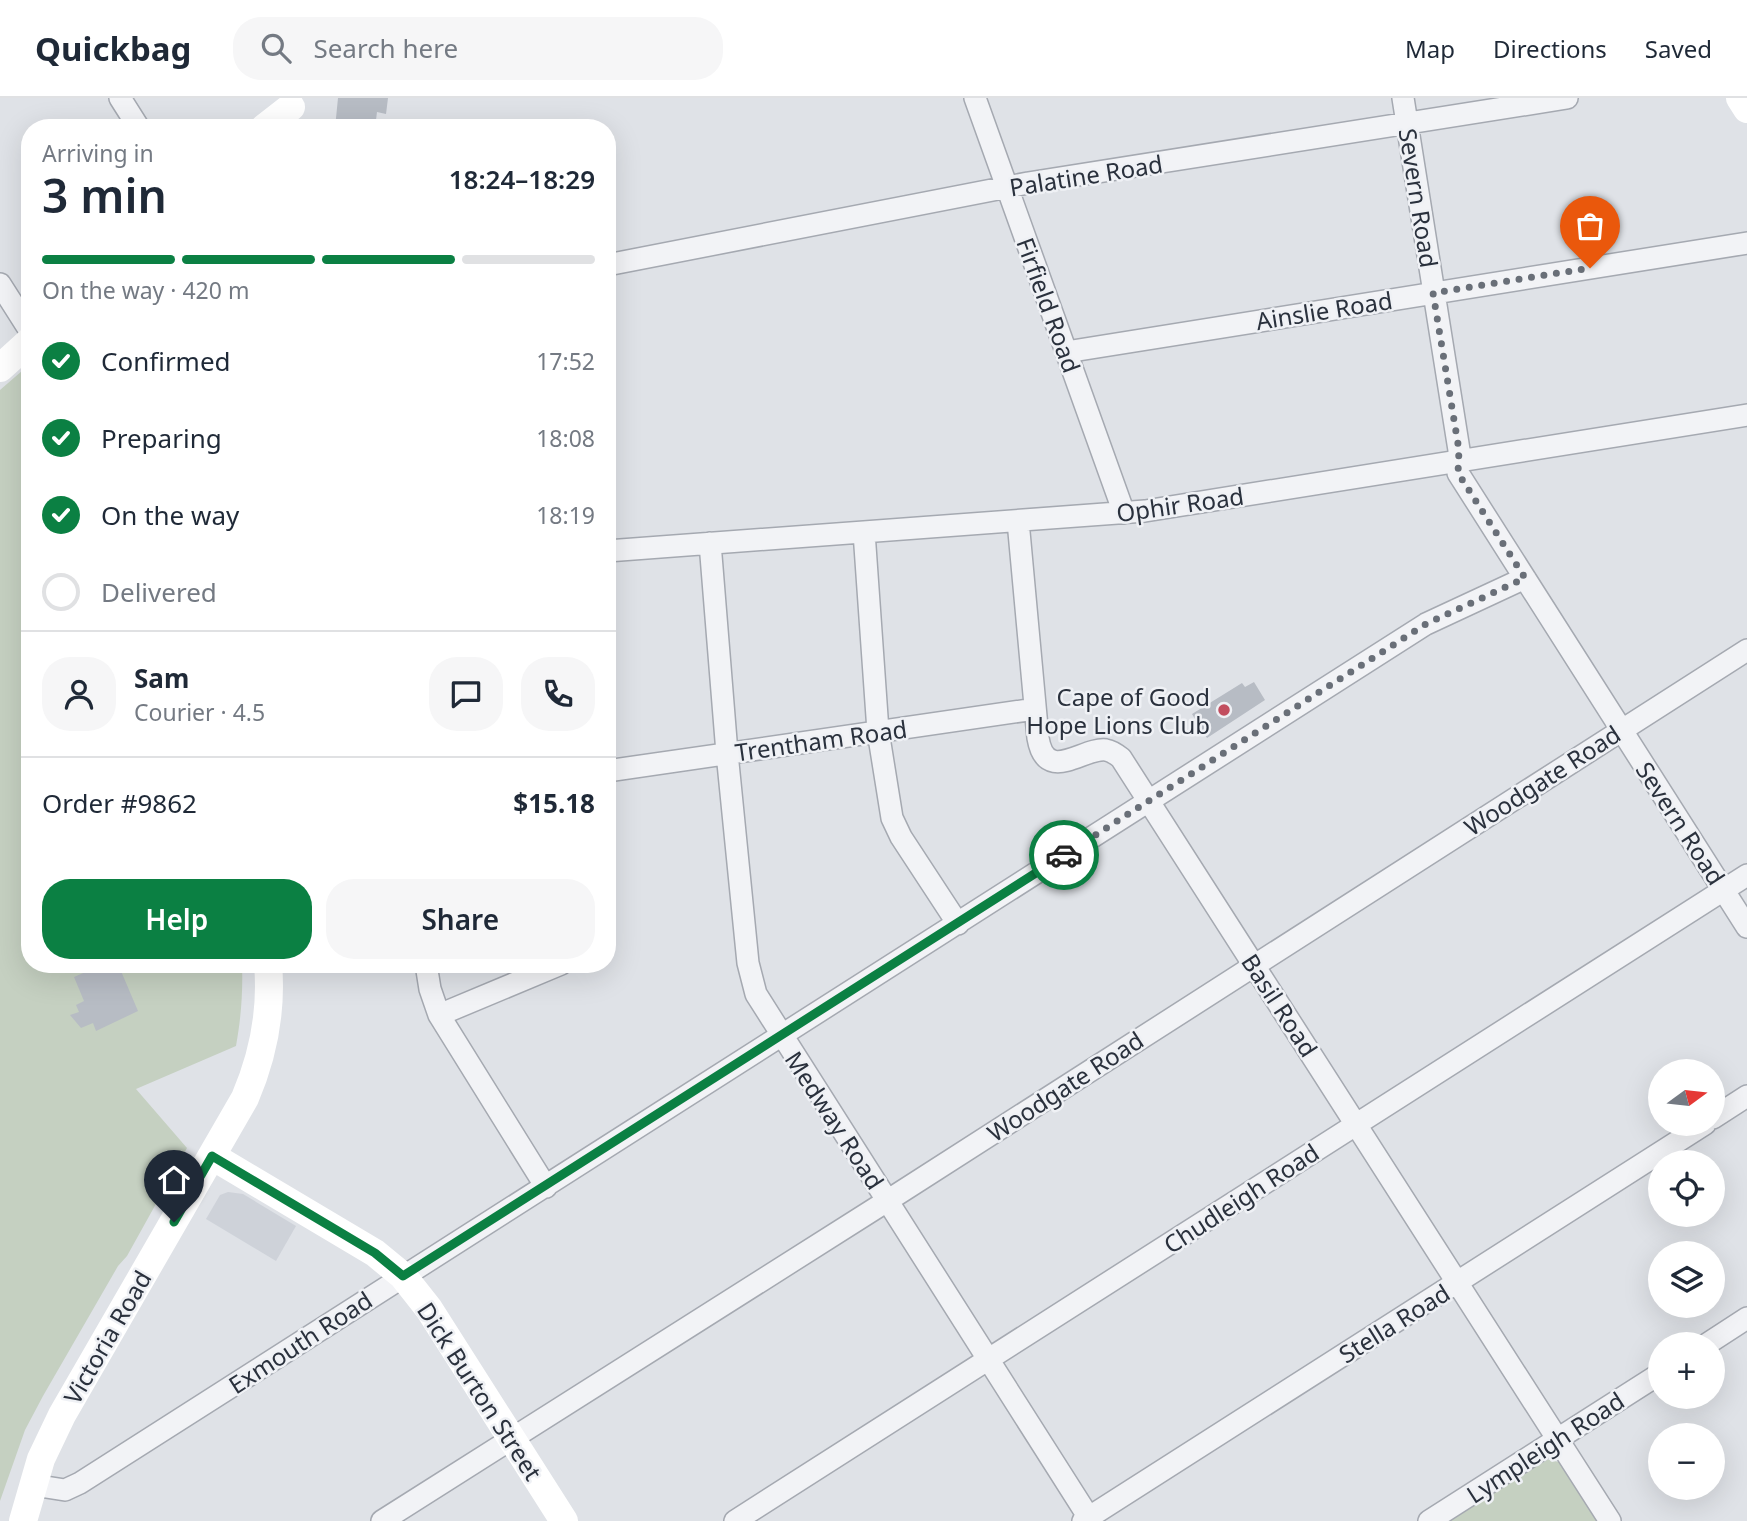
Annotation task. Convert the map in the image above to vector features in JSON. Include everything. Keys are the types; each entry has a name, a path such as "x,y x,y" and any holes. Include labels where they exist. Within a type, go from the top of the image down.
{"street":[{"path":"120,98 133,119"},
{"name":"Firfield Road","path":"975,98 1124,513"},
{"name":"Severn Road","path":"1403,98 1459,450 1458,473 1747,927"},
{"name":"Palatine Road","path":"616,263 1007,187 1567,98"},
{"path":"1740,98 1747,109"},
{"name":"Ainslie Road","path":"1066,352 1747,243"},
{"path":"0,284 21,317"},
{"path":"0,368 21,349"},
{"name":"Ophir Road","path":"616,550 1124,513 1747,415"},
{"name":"Basil Road","path":"1018,521 1039,745 1045,756 1063,762 1095,752 1112,752 1121,758 1609,1521"},
{"path":"864,532 878,731 892,818 901,837 958,924"},
{"name":"Medway Road","path":"710,543 727,753 750,976 756,994 1088,1520"},
{"name":"Exmouth Road","path":"33,1485 58,1490 69,1489 1426,624 1525,578"},
{"name":"Woodgate Road","path":"382,1521 1747,650"},
{"name":"Trentham Road","path":"616,770 1035,709"},
{"name":"Chudleigh Road","path":"735,1521 1747,875"},
{"name":"Victoria Road","path":"23,1521 52,1434 74,1391 245,1098 256,1068 268,1014 268,973"},
{"path":"427,973 439,1015 546,1186"},
{"path":"439,1015 539,973"},
{"path":"1726,1110 1747,1096"},
{"name":"Stella Road","path":"1088,1520 1686,1136"},
{"name":"Dick Burton Street","path":"212,1156 375,1253 403,1276 429,1309 564,1521"},
{"path":"1725,1332 1747,1318"},
{"name":"Lympleigh Road","path":"1429,1521 1648,1381"}],"shaded area":[{"path":"228,1192 243,1194 296,1226 276,1261 206,1219 220,1195"}],"green space":[{"path":"21,372 21,973 242,973 242,985 236,1046 136,1089 187,1148 127,1256 118,1266 43,1396 25,1430 0,1501 0,390"},
{"path":"1545,1459 1563,1463 1601,1521 1444,1521"}],"building":[{"path":"338,98 388,98 386,114 377,112 376,119 336,119"},
{"name":"Cape of Good Hope Lions Club","path":"1254,682 1265,700 1207,738 1192,714 1242,683 1245,687"},
{"path":"83,973 122,973 138,1011 96,1031 93,1023 81,1028 70,1015 79,1012 76,1005 84,1001 74,977"}],"way so far":[{"path":"1064,855 1426,624 1525,578 1458,473 1459,450 1433,293 1590,268"}],"place":[{"name":"Cape of Good Hope Lions Club","path":"1224,710"}],"route":[{"path":"174,1222 212,1156 375,1253 403,1276 1064,855"}]}
